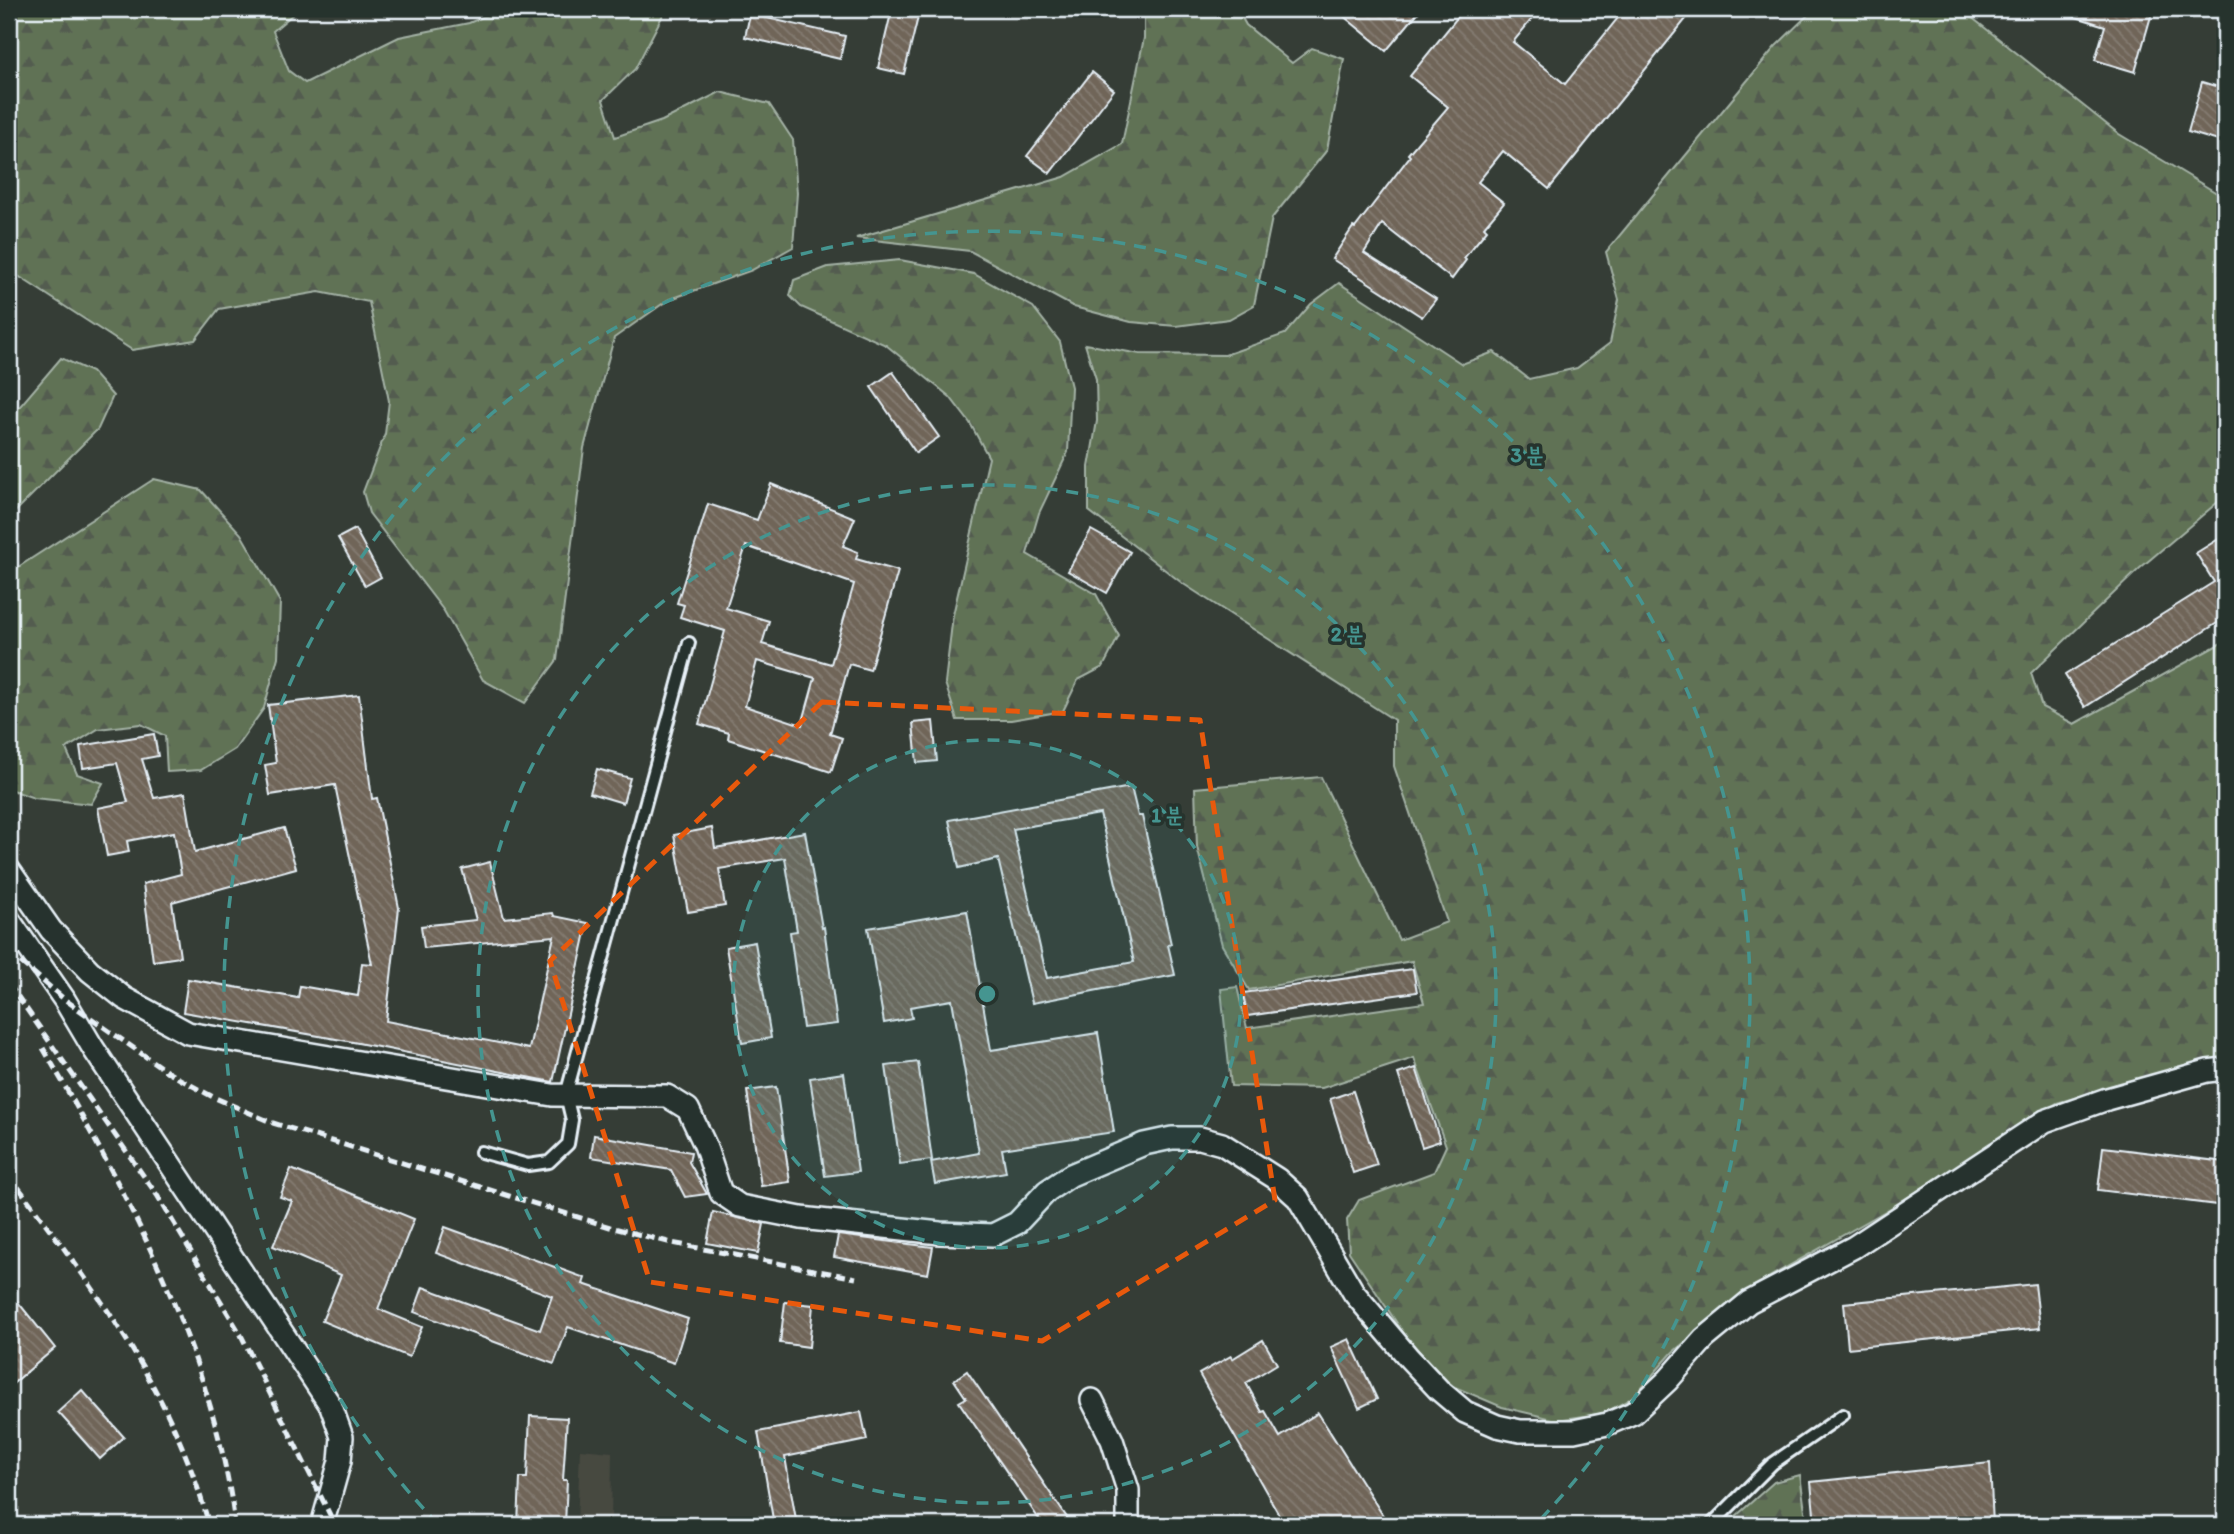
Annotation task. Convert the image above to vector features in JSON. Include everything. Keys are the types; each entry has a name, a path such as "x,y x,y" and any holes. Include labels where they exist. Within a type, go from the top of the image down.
{"street":[{"path":"9,870 51,930 90,971 124,998 188,1033 552,1095 667,1096 688,1109 705,1145 721,1193 740,1206 801,1218 940,1233 993,1235 1017,1223 1047,1191 1071,1175 1144,1144 1172,1138 1200,1138 1222,1144 1277,1179 1298,1199 1354,1293 1439,1390 1465,1412 1497,1426 1520,1431 1574,1430 1606,1424 1633,1413 1668,1380 1704,1339 1749,1302 1854,1247 2045,1121 2107,1099 2225,1069"},
{"path":"9,920 64,999 108,1071 331,1406 342,1437 340,1461 321,1525"},
{"path":"1092,1400 1112,1440 1128,1490 1128,1525"}],"lane":[{"path":"481,1152 528,1165 549,1162 568,1144 572,1120 566,1095 689,643"},
{"path":"1711,1525 1772,1464 1843,1415"}],"highlighted area":[{"path":"822,702 1200,720 1275,1200 1042,1341 650,1282 550,961"}],"shaded area":[{"path":"580,1449 612,1452 611,1525 577,1525"}],"green space":[{"path":"9,9 299,9 273,31 289,71 305,83 399,37 469,23 501,9 666,9 635,69 603,100 615,137 662,121 720,92 769,104 793,140 797,193 793,247 752,270 668,300 614,338 584,448 557,660 525,703 483,680 444,611 369,513 363,492 385,434 389,401 369,302 319,292 219,309 195,340 132,350 9,270"},
{"path":"1144,9 1237,9 1246,25 1292,63 1312,48 1344,59 1327,150 1272,218 1254,305 1229,319 1176,326 1131,322 1074,307 970,251 856,238 1064,177 1122,144 1144,38"},
{"path":"1814,9 1961,9 2119,134 2225,198 2225,496 2139,569 2031,673 2042,707 2074,724 2225,641 2225,1061 2165,1072 2057,1103 1889,1209 1752,1287 1673,1352 1633,1397 1605,1413 1557,1420 1502,1407 1450,1385 1407,1338 1349,1252 1347,1220 1359,1200 1434,1172 1446,1146 1414,1058 1322,1088 1231,1086 1221,989 1237,987 1247,1028 1424,1003 1412,961 1249,990 1222,945 1197,847 1195,788 1321,777 1399,940 1447,922 1394,766 1394,720 1182,583 1089,511 1089,467 1097,421 1096,379 1085,344 1140,354 1225,355 1285,334 1311,304 1339,283 1462,364 1494,352 1529,379 1577,368 1610,343 1619,300 1606,252 1775,47"},
{"path":"900,260 974,274 1033,307 1060,342 1071,387 1068,452 1039,513 1027,554 1096,594 1119,636 1103,667 1078,680 1063,711 1011,720 957,720 945,683 953,615 989,458 970,423 950,397 886,345 801,307 790,296 794,280 828,267"},
{"path":"61,358 92,372 113,396 98,429 9,518 9,419"},
{"path":"154,479 201,490 241,534 280,602 278,657 264,708 235,749 201,770 167,772 165,736 141,724 98,729 66,749 77,774 103,783 91,804 34,798 9,789 9,573"},
{"path":"1800,1475 1807,1525 1726,1525 1774,1482"}],"building":[{"path":"892,9 920,9 904,74 878,68"},
{"path":"1335,9 1421,9 1386,51"},
{"path":"1464,9 1540,9 1513,42 1565,84 1625,9 1673,9 1686,19 1549,189 1503,151 1478,182 1504,203 1484,227 1487,230 1464,258 1466,260 1452,279 1382,224 1364,253 1436,299 1422,317 1332,259 1353,227 1355,228 1410,156 1408,154 1448,107 1410,76"},
{"path":"2063,9 2153,9 2135,72 2095,60 2105,26 2063,13"},
{"path":"750,14 845,36 840,59 745,37"},
{"path":"1092,72 1114,90 1050,173 1027,156"},
{"path":"2202,82 2225,89 2225,143 2188,132"},
{"path":"893,372 939,437 916,453 871,387"},
{"path":"771,484 855,518 843,546 858,552 856,559 898,571 870,670 849,664 830,734 842,738 831,772 728,739 729,733 699,724 725,631 680,617 684,605 677,603 708,504 757,520","holes":["746,546 854,584 831,664 762,644 769,621 726,608","757,661 815,678 802,725 745,706"]},
{"path":"355,529 381,577 365,586 338,538"},
{"path":"1091,530 1130,552 1107,593 1068,571"},
{"path":"2225,535 2225,618 2085,707 2065,675 2214,582 2196,553"},
{"path":"359,695 372,799 377,798 399,908 386,1021 529,1049 554,936 424,948 421,926 476,920 462,869 490,862 504,918 553,913 554,916 588,923 553,1082 353,1042 183,1012 188,979 298,998 300,986 358,996 362,963 372,964 335,785 270,795 265,765 276,763 268,705"},
{"path":"933,721 937,761 917,763 913,723"},
{"path":"154,734 158,756 142,759 154,798 185,793 195,852 284,828 296,868 172,902 180,957 153,961 143,884 181,874 174,832 127,841 129,852 107,856 98,808 128,802 117,763 83,768 80,746"},
{"path":"597,769 630,778 623,803 590,793"},
{"path":"1131,787 1138,816 1142,816 1171,944 1168,945 1175,975 1032,1003 998,859 959,868 949,820","holes":["1100,814 1134,962 1047,978 1013,829"]},
{"path":"712,828 715,848 805,832 822,928 824,927 837,1024 803,1028 790,932 797,931 785,858 719,869 725,906 688,912 674,835"},
{"path":"967,911 991,1050 1098,1033 1114,1132 1002,1149 1006,1172 935,1184 931,1162 979,1153 952,1000 910,1007 912,1018 884,1023 868,928"},
{"path":"755,942 771,1038 742,1043 726,947"},
{"path":"1413,969 1417,992 1247,1016 1243,993"},
{"path":"918,1062 932,1160 900,1164 886,1066"},
{"path":"1416,1068 1440,1141 1422,1147 1398,1074"},
{"path":"844,1073 858,1172 825,1176 810,1078"},
{"path":"776,1087 790,1182 761,1186 747,1091"},
{"path":"1353,1091 1377,1165 1353,1173 1330,1099"},
{"path":"594,1135 691,1152 689,1162 707,1194 685,1197 671,1170 591,1157"},
{"path":"2103,1147 2225,1162 2225,1206 2098,1190"},
{"path":"291,1169 414,1219 378,1309 422,1327 409,1357 322,1321 341,1275 273,1246 292,1201 280,1197"},
{"path":"713,1212 764,1224 758,1253 707,1243"},
{"path":"445,1227 585,1278 583,1284 688,1319 674,1363 568,1327 554,1364 414,1312 423,1287 540,1330 552,1296 436,1253"},
{"path":"838,1235 933,1247 928,1274 834,1257"},
{"path":"2035,1284 2040,1328 1848,1348 1844,1303"},
{"path":"9,1291 55,1348 9,1387"},
{"path":"785,1302 813,1305 809,1347 780,1343"},
{"path":"1349,1339 1377,1399 1359,1408 1331,1347"},
{"path":"1263,1340 1277,1364 1246,1383 1262,1412 1265,1411 1280,1437 1318,1413 1389,1525 1285,1525 1199,1374 1231,1356 1232,1359"},
{"path":"967,1371 1072,1525 1043,1525 959,1402 966,1398 954,1380"},
{"path":"82,1390 124,1437 100,1459 58,1412"},
{"path":"861,1412 867,1440 785,1457 797,1525 774,1525 758,1432"},
{"path":"530,1416 567,1418 563,1480 567,1480 565,1525 518,1525 520,1478 527,1478"},
{"path":"1990,1463 1993,1525 1815,1525 1811,1482"}],"railway":[{"path":"9,952 64,999 169,1073 213,1097 273,1123 610,1227 672,1243 856,1278"},
{"path":"9,984 157,1195 241,1335 335,1525"},
{"path":"43,1048 136,1218 163,1278 208,1399 224,1461 235,1525"},
{"path":"9,1175 71,1258 127,1340 174,1428 209,1525"}]}
